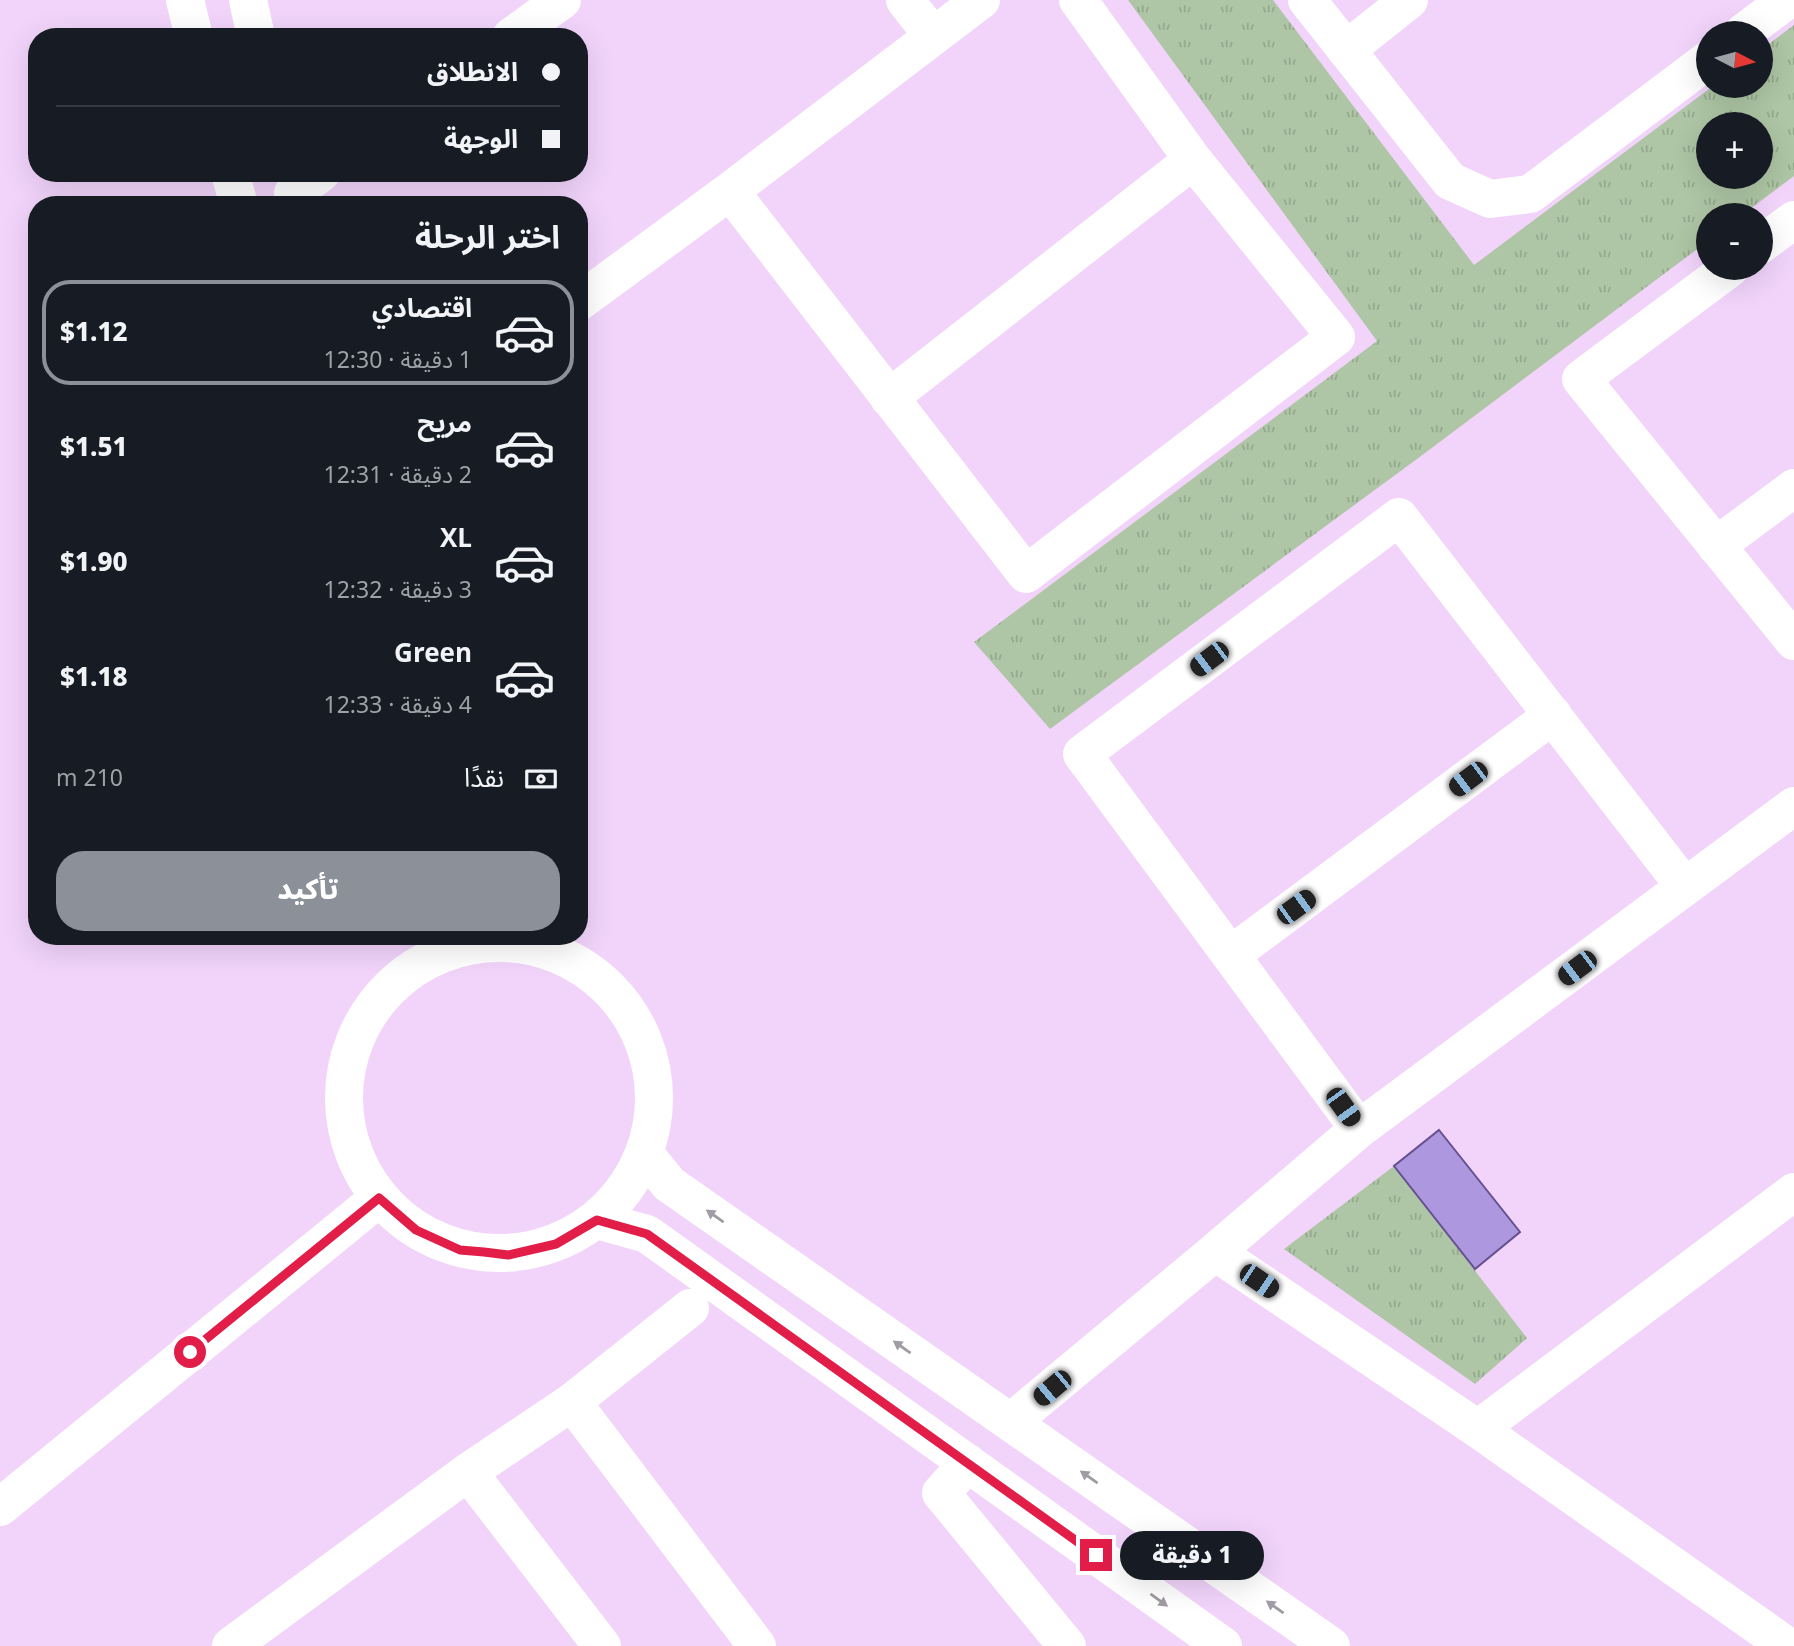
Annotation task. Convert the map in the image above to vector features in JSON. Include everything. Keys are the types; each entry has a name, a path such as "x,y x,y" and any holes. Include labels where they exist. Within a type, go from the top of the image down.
{"street":[{"path":"185,0 192,28"},
{"path":"247,0 254,28"},
{"path":"523,28 562,0"},
{"path":"905,0 933,36"},
{"path":"588,295 981,0"},
{"path":"730,191 1026,574 1336,337 1193,160 1078,0"},
{"path":"1307,0 1450,181 1490,199 1530,194 1696,69"},
{"path":"1346,50 1409,0"},
{"path":"1759,21 1787,0"},
{"path":"889,398 1193,160"},
{"path":"1773,235 1794,220"},
{"path":"1714,280 1581,379 1794,641"},
{"path":"1716,546 1794,488"},
{"path":"1359,1129 1082,754 1388,525 1399,517 1685,887"},
{"path":"1231,954 1553,715"},
{"path":"1011,1422 1359,1129 1685,887 1790,817"},
{"path":"461,945 437,952 428,947 372,1008 353,1044 344,1083 345,1125 358,1164 379,1198 416,1230 460,1250 508,1255 556,1244 597,1220 630,1184 651,1138 655,1087 644,1039 618,996 579,963 533,945"},
{"path":"644,1153 669,1184 1331,1646"},
{"path":"1478,1429 1794,1192"},
{"path":"0,1507 379,1198"},
{"path":"597,1220 647,1234 1223,1646"},
{"path":"1215,1252 1478,1429 1787,1646"},
{"path":"245,1642 468,1472 572,1402 690,1308"},
{"path":"572,1402 757,1646"},
{"path":"968,1463 940,1493 1066,1646"},
{"path":"468,1472 602,1646"}],"green space":[{"path":"1128,0 1273,0 1474,265 1697,98 1773,98 1773,41 1794,25 1794,176 1758,203 1696,203 1696,250 1050,729 974,642 1377,341"},
{"path":"1394,1166 1527,1338 1475,1384 1284,1249"}],"building":[{"path":"1439,1130 1520,1232 1475,1269 1394,1166"}],"route":[{"path":"190,1352 379,1198 416,1230 460,1250 508,1255 556,1244 597,1220 647,1234 1096,1555"}]}
